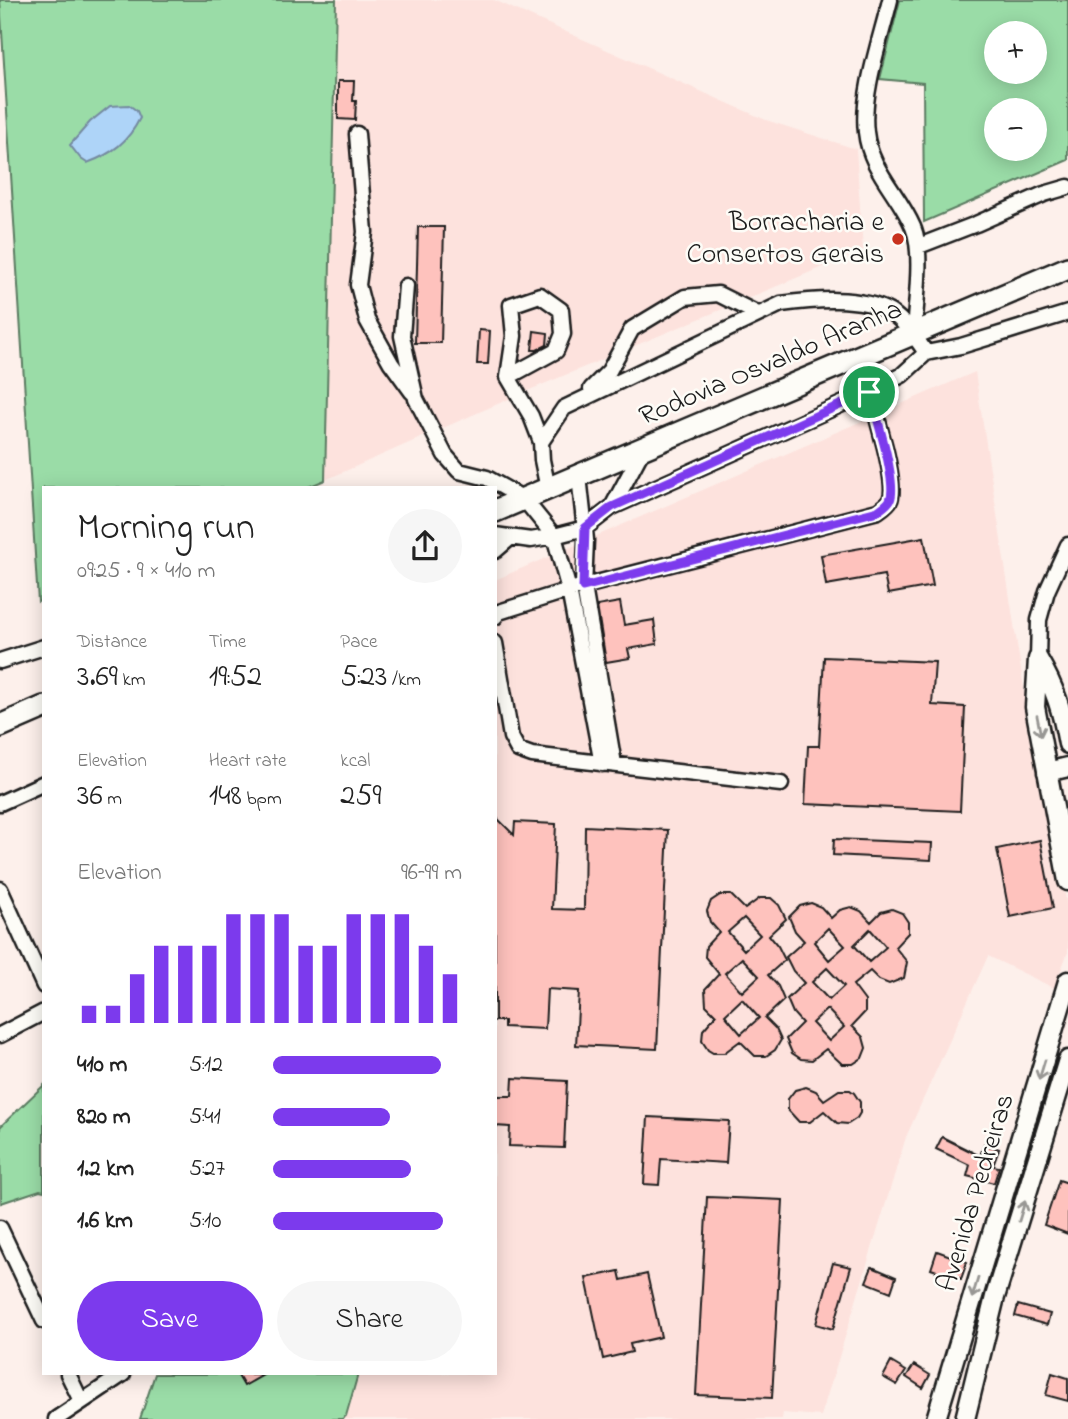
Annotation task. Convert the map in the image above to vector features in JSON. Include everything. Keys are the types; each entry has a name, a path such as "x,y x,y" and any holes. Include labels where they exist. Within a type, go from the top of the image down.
{"highway":[{"name":"Rodovia Osvaldo Aranha","path":"497,510 1068,268"},
{"path":"0,726 42,708"}],"main road":[{"path":"1038,659 1053,684 1068,744"},
{"path":"1038,659 1035,707 1068,881"},
{"path":"1047,772 1068,767"},
{"name":"Avenida Pedreiras","path":"936,1419 1068,981"},
{"name":"Avenida Pedreiras","path":"965,1419 995,1297 1068,1060"},
{"path":"1022,1135 1043,1142"},
{"path":"951,1369 976,1375"}],"street":[{"path":"890,0 864,110 866,134 877,167 914,228 919,246 914,334"},
{"path":"357,134 365,232 358,285 367,320 391,363 416,399 445,455 459,471 487,478 524,499 554,536 576,588 608,764"},
{"path":"919,246 1044,194 1068,187"},
{"path":"406,286 402,336 416,399"},
{"path":"586,396 609,371 632,329 685,297 718,294 758,314"},
{"path":"509,377 556,351 562,334 561,310 540,295 511,305 514,336 509,377 531,416 541,442 548,489"},
{"path":"541,442 564,408 781,303 820,300 866,304 890,312 914,334 926,354"},
{"path":"503,536 531,540 585,528 612,507 869,392 902,375 926,354 1068,313"},
{"path":"497,614 576,588 878,511 890,501 893,488 877,414 869,392"},
{"path":"612,507 643,449"},
{"path":"576,588 585,528 579,476"},
{"path":"1038,659 1039,620 1047,591 1068,545"},
{"path":"0,661 42,648"},
{"path":"497,655 511,737 518,750 532,755 781,784"},
{"path":"0,803 42,784"},
{"path":"0,889 42,982"},
{"path":"0,1035 42,1013"},
{"path":"0,1227 42,1317"},
{"path":"68,1375 81,1401"},
{"path":"56,1419 120,1375"}],"shaded area":[{"path":"336,0 494,0 766,120 856,149 863,250 520,394 325,480"},
{"path":"975,372 1030,728 1068,909 1068,952 1054,988 988,956 906,1137 821,1416 783,1413 782,1419 342,1419 346,1416 358,1375 497,1375 497,579"}],"green space":[{"path":"0,0 336,0 325,480 311,486 42,486 42,601 38,602"},
{"path":"900,0 1068,0 1068,160 924,222 923,83 880,79"},
{"path":"42,1087 42,1190 1,1203 0,1127"},
{"path":"155,1375 358,1375 346,1416 342,1419 140,1419"}],"water":[{"path":"129,105 137,111 140,118 125,140 112,151 87,163 81,159 70,145 90,122 110,106"}],"building":[{"path":"338,81 354,81 355,120 338,119"},
{"path":"418,227 444,227 441,343 415,343"},
{"path":"479,330 490,331 488,364 477,364"},
{"path":"534,331 548,333 547,345 537,350 532,350"},
{"path":"924,537 933,586 888,594 884,575 826,585 821,555"},
{"path":"620,602 624,625 654,620 657,644 628,649 630,658 606,662 597,606"},
{"path":"824,657 935,662 932,705 965,707 960,811 805,804 808,746 819,746"},
{"path":"497,818 514,835 515,822 556,824 552,909 584,910 585,826 668,830 657,1049 576,1045 579,991 547,989 545,1029 504,1027 504,1021 497,1021"},
{"path":"834,839 932,843 931,860 833,855"},
{"path":"1040,840 1053,908 1010,917 997,849"},
{"path":"720,895 731,895 745,909 760,898 771,898 779,905 786,919 769,935 785,960 768,975 778,986 784,1000 765,1018 776,1029 781,1040 775,1050 766,1056 755,1056 740,1041 724,1053 713,1053 702,1041 703,1030 716,1015 706,1005 705,989 719,974 705,957 706,946 719,932 710,922 707,911 711,901","holes":["744,918 760,935 744,950 728,932","742,958 759,976 742,992 725,973","742,999 759,1018 741,1034 725,1015"]},
{"path":"811,903 821,907 831,918 840,910 851,907 861,911 871,922 881,912 892,909 902,913 908,922 908,933 895,947 907,962 904,978 889,984 879,980 870,971 853,985 865,1001 865,1012 852,1026 863,1037 866,1048 862,1058 853,1064 842,1064 826,1049 812,1060 801,1059 792,1053 786,1039 802,1023 793,1013 787,999 804,983 793,971 786,957 804,941 795,931 789,917 800,906","holes":["828,928 845,946 829,960 814,942","870,929 886,947 869,962 854,945","827,968 844,986 829,1000 812,982","827,1009 844,1027 829,1041 812,1023"]},
{"path":"513,1078 567,1081 564,1148 509,1146 510,1127 497,1126 497,1096 512,1096"},
{"path":"806,1087 816,1091 824,1100 839,1090 850,1090 860,1102 860,1113 848,1124 837,1123 824,1111 810,1122 799,1122 788,1110 788,1099 795,1090"},
{"path":"648,1117 729,1121 726,1163 661,1159 659,1185 644,1184"},
{"path":"942,1137 980,1156 984,1144 999,1149 993,1166 999,1167 994,1183 967,1176 970,1165 936,1149"},
{"path":"1059,1180 1068,1183 1068,1234 1044,1225"},
{"path":"707,1197 783,1200 772,1398 696,1395"},
{"path":"937,1251 967,1262 961,1279 931,1269"},
{"path":"833,1263 851,1267 833,1329 816,1324"},
{"path":"872,1267 896,1277 891,1292 866,1282"},
{"path":"619,1271 621,1280 647,1274 661,1337 630,1344 632,1352 603,1359 586,1278"},
{"path":"1018,1305 1050,1314 1047,1325 1015,1316"},
{"path":"891,1362 906,1371 897,1385 883,1377"},
{"path":"914,1365 930,1375 923,1388 906,1377"},
{"path":"1052,1373 1068,1378 1068,1401 1046,1395"},
{"path":"238,1375 263,1375 244,1386"}],"place":[{"name":"Borracharia e Consertos Gerais","path":"898,239"}],"route":[{"path":"869,392 877,414 893,488 890,501 878,511 583,587 585,528 612,507 869,392"}]}
